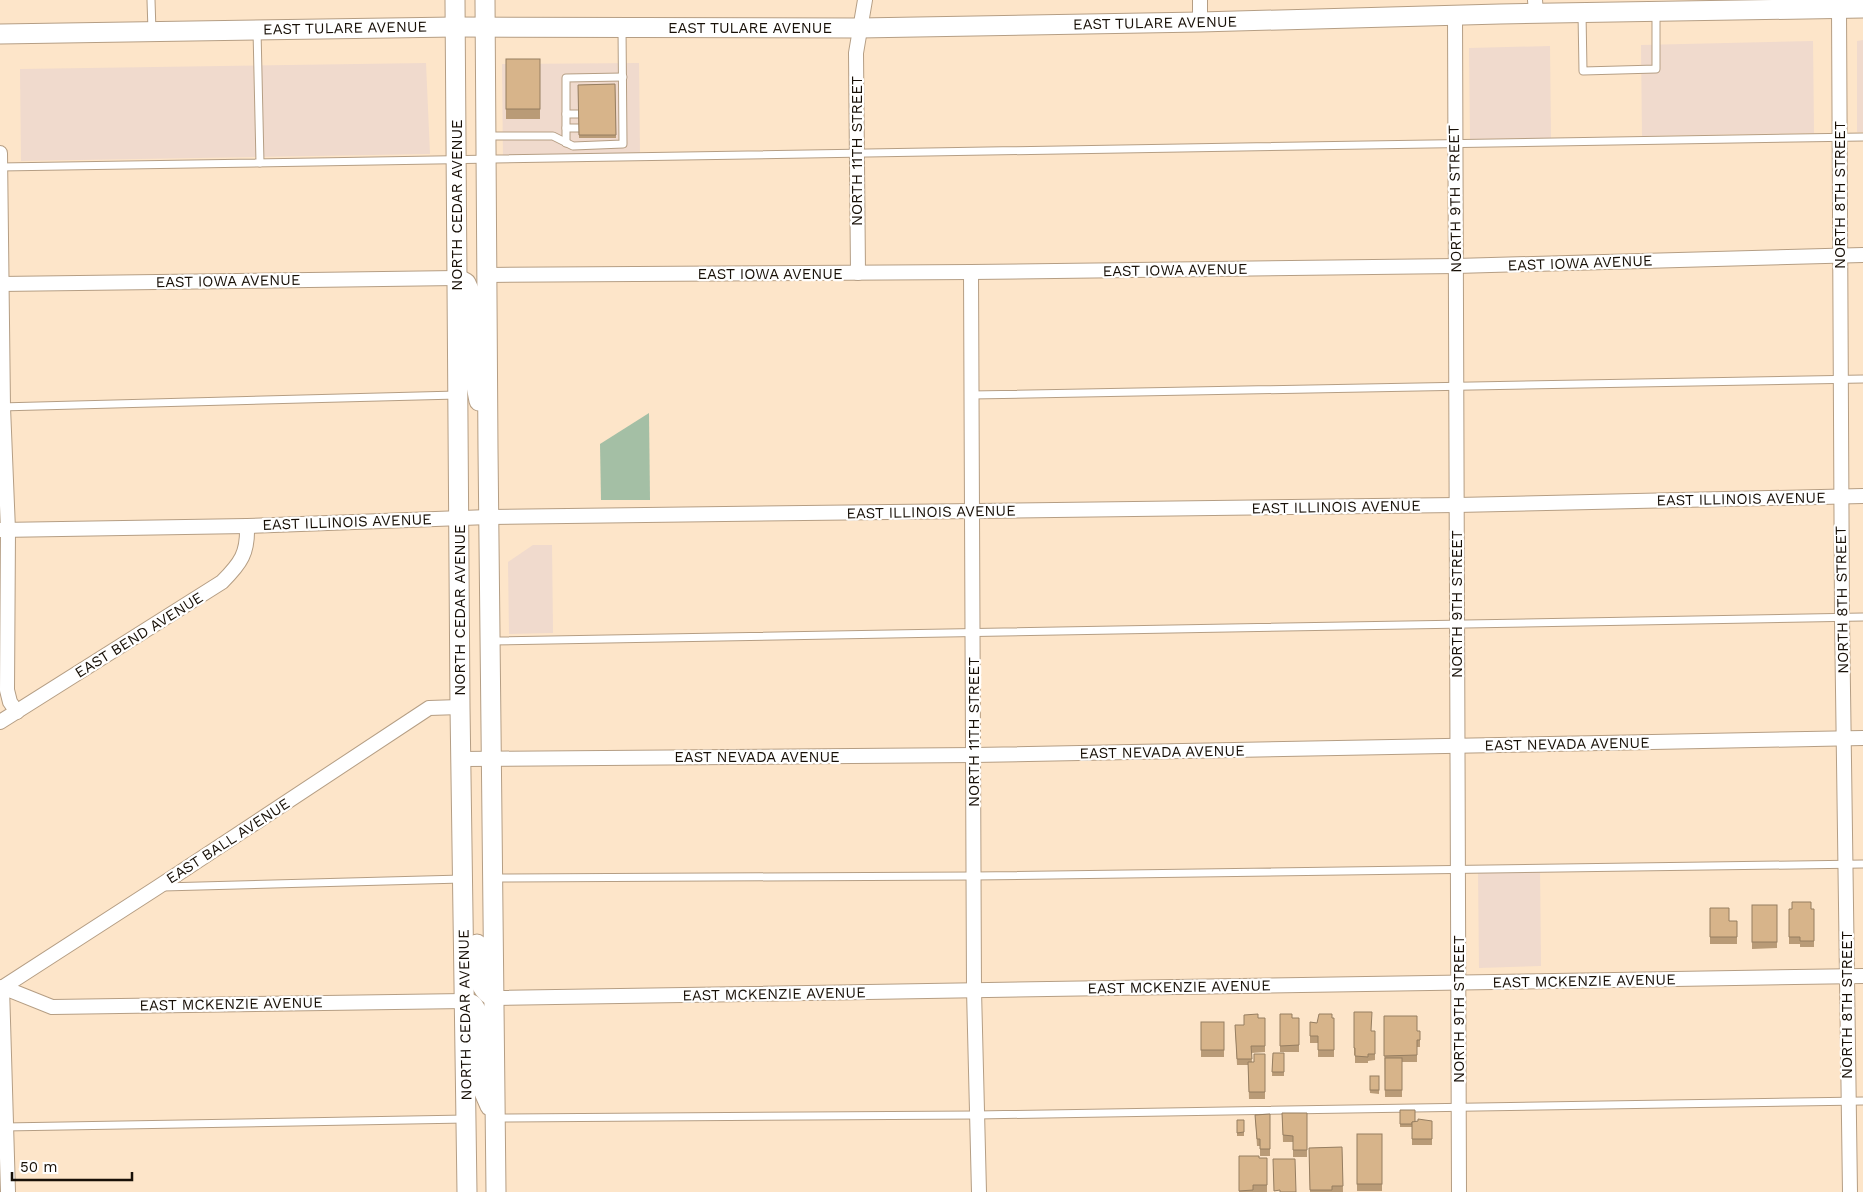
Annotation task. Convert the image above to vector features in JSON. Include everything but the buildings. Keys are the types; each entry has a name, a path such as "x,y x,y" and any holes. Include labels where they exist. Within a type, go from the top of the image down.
{"main road":[{"name":"NORTH CEDAR AVENUE","path":"455,0 460,707 467,1192"},
{"name":"NORTH CEDAR AVENUE","path":"485,0 496,1192"},
{"name":"EAST TULARE AVENUE","path":"0,34 455,27 860,28 1200,22 1500,14 1536,6 1582,12 1863,8"},
{"path":"457,278 466,283 470,292 473,371 488,449"},
{"path":"463,879 475,897 478,978 482,989 494,998"},
{"path":"465,1001 473,1005 481,1018 483,1090 496,1118"}],"street":[{"name":"NORTH 11TH STREET","path":"858,273 856,53 865,0"},
{"path":"1200,0 1200,22"},
{"name":"NORTH 8TH STREET","path":"1839,9 1842,618 1850,1192"},
{"name":"NORTH 9TH STREET","path":"1455,15 1459,1192"},
{"path":"0,153 4,650 7,690 10,702 17,712"},
{"name":"EAST IOWA AVENUE","path":"487,275 1456,266 1863,255"},
{"name":"NORTH 11TH STREET","path":"971,272 974,990 979,1192"},
{"name":"EAST IOWA AVENUE","path":"1,284 457,278"},
{"name":"EAST ILLINOIS AVENUE","path":"4,530 247,526 489,517 1457,505 1863,496"},
{"name":"EAST BEND AVENUE","path":"0,722 222,582 237,567 245,553 247,526"},
{"name":"EAST BALL AVENUE","path":"1,988 429,708 460,707"},
{"name":"EAST NEVADA AVENUE","path":"462,759 974,755 1863,738"},
{"name":"EAST MCKENZIE AVENUE","path":"494,998 1863,976"},
{"path":"1,988 3,1127 8,1192"},
{"name":"EAST MCKENZIE AVENUE","path":"1,988 52,1007 465,1001"}],"lane":[{"path":"151,0 152,32"},
{"path":"1582,12 1584,71 1656,69 1656,11"},
{"path":"486,136 553,136 573,146 623,144 619,128 619,91 623,77 622,28"},
{"path":"257,30 260,163"},
{"path":"566,142 566,114 569,92 566,78 623,77"},
{"path":"566,114 578,114"},
{"path":"566,128 578,128"},
{"path":"0,167 1863,137"},
{"path":"971,395 1863,379"},
{"path":"2,407 459,395"},
{"path":"490,641 1863,617"},
{"path":"492,878 974,876 1863,864"},
{"path":"158,887 463,879"},
{"path":"496,1118 977,1115 1863,1101"},
{"path":"3,1127 466,1118"}],"shaded area":[{"path":"1863,40 1863,132 1857,132 1857,41"},
{"path":"1813,41 1814,133 1642,136 1641,45"},
{"path":"1550,46 1551,138 1470,139 1469,48"},
{"path":"426,63 430,154 21,161 20,69"},
{"path":"639,63 640,158 503,159 502,64"},
{"path":"533,545 552,545 553,633 509,634 508,562"},
{"path":"1540,868 1541,966 1479,968 1478,869"}],"green space":[{"path":"649,413 650,500 601,500 600,444"}]}
